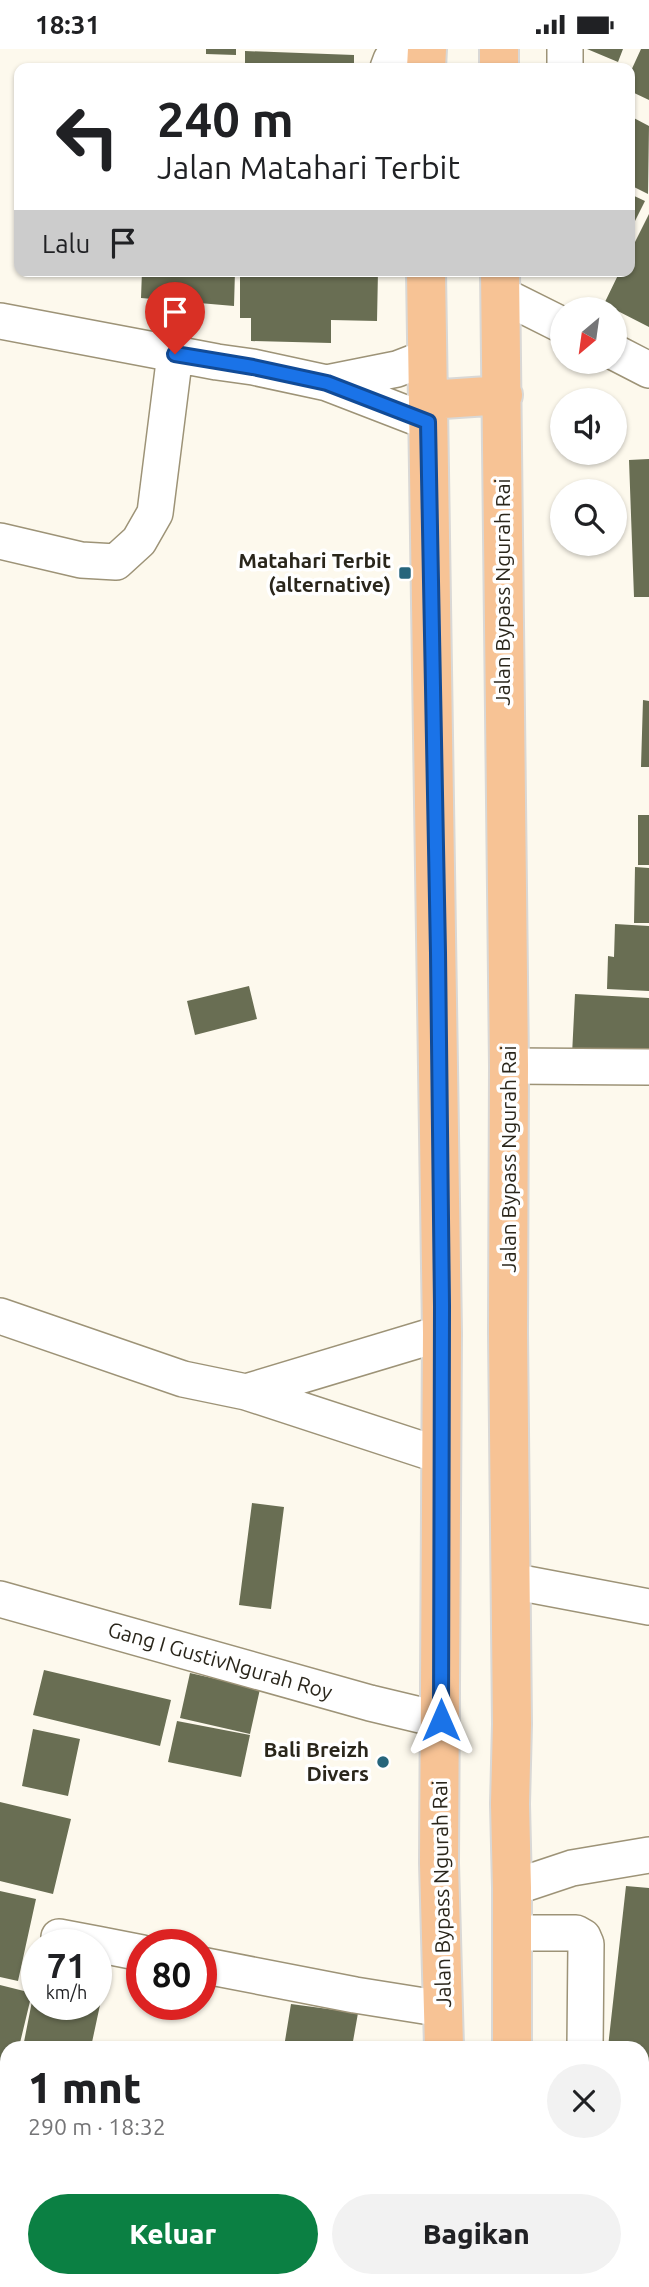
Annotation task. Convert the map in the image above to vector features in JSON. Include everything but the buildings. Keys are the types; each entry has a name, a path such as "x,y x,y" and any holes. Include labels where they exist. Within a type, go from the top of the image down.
{"highway":[{"name":"Jalan Bypass Ngurah Rai","path":"426,277 442,1333 439,1863 444,2041"},
{"name":"Jalan Bypass Ngurah Rai","path":"500,283 509,1066 512,1724 509,1804 512,2041"},
{"path":"428,411 503,395"}],"street":[{"path":"390,63 391,60 427,56"},
{"path":"500,283 550,317"},
{"path":"0,321 253,367 327,383 428,411"},
{"path":"0,541 81,560 116,562 139,541 155,513 175,354"},
{"path":"327,383 397,369 428,357"},
{"path":"627,359 649,370"},
{"path":"509,1066 649,1067"},
{"path":"0,1316 183,1379 246,1392 442,1456"},
{"path":"246,1392 442,1333"},
{"path":"511,1581 649,1607"},
{"name":"Gang I GustivNgurah Roy","path":"0,1599 370,1703 441,1720"},
{"path":"512,1888 572,1868 649,1855"},
{"path":"512,1933 576,1933 583,1937 586,1944 585,2041"},
{"path":"217,1968 443,2008"}],"place":[{"name":"Matahari Terbit (alternative)","path":"405,573"},
{"name":"Bali Breizh Divers","path":"383,1762"}],"route":[{"path":"175,354 327,383 428,422 442,1306 441,1720"}]}
